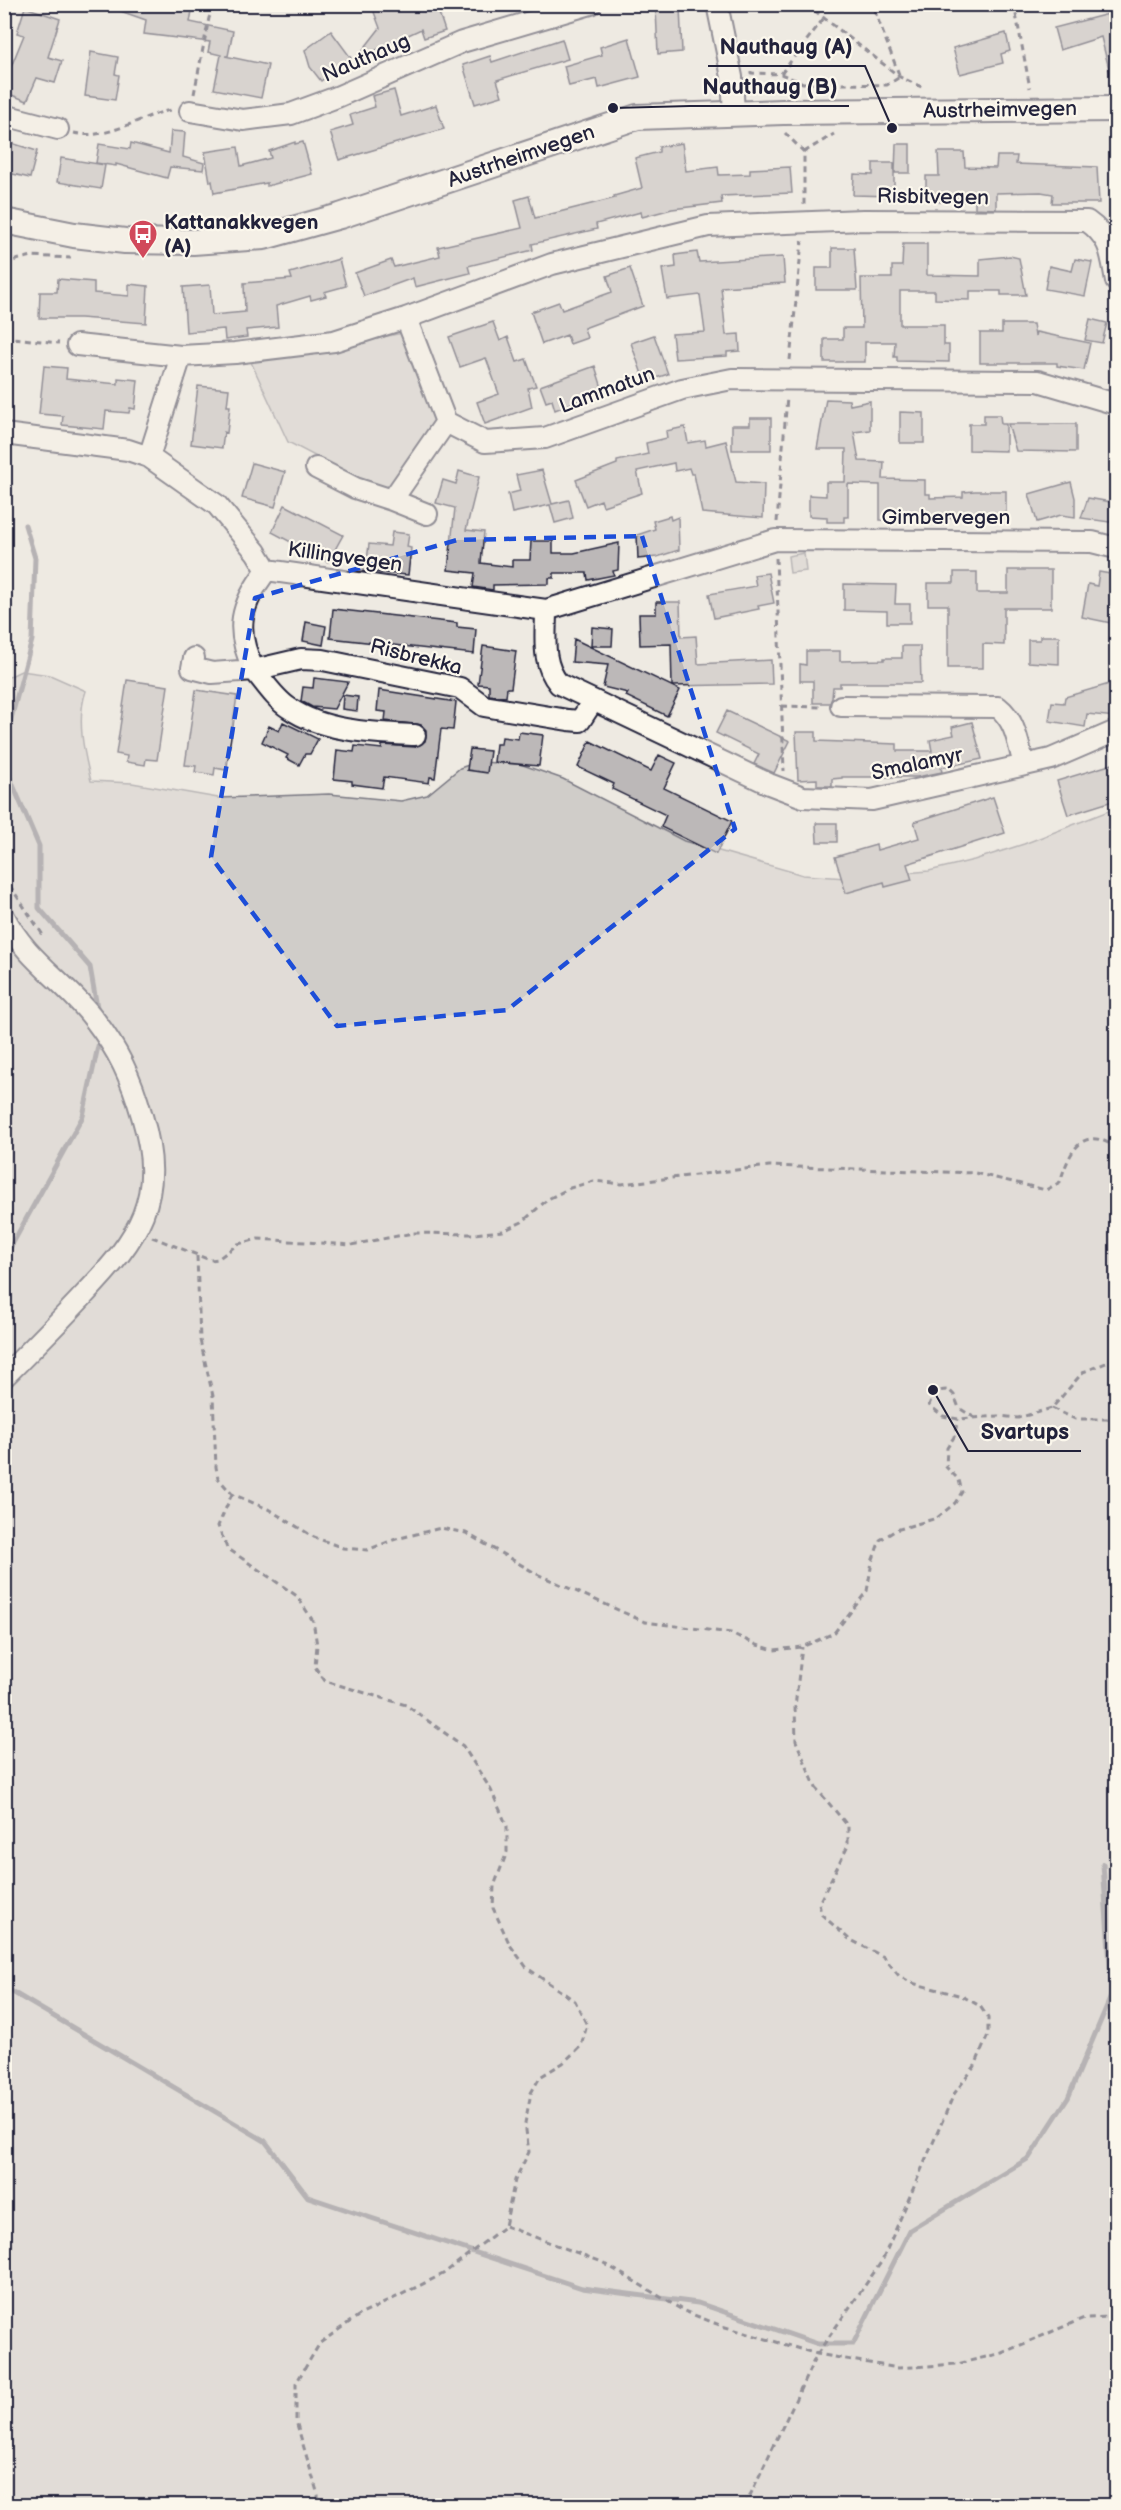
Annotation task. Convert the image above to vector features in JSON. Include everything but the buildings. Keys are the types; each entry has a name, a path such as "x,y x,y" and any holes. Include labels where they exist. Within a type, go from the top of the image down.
{"main road":[{"name":"Austrheimvegen","path":"5,227 125,241 193,242 264,237 340,216 638,117 734,113 1116,109"}],"street":[{"name":"Nauthaug","path":"190,111 243,120 291,114 337,97 462,42 591,4"},
{"path":"717,4 732,77 734,113"},
{"path":"4,115 58,129"},
{"name":"Risbitvegen","path":"406,318 552,264 708,226 804,221 1087,221 1101,231 1109,244 1116,281"},
{"path":"77,345 181,356 236,353 334,341 406,318 446,422 392,500"},
{"path":"149,457 181,356"},
{"path":"788,378 1038,381 1116,404"},
{"name":"Lammatun","path":"446,422 485,442 546,438 682,389 732,379 788,378"},
{"name":"Killingvegen","path":"4,434 128,450 149,457 217,505 256,552 267,570 546,610 775,540"},
{"path":"316,468 355,488 427,514"},
{"name":"Gimbervegen","path":"775,540 1092,542 1116,548"},
{"path":"267,570 252,589 244,609 241,626 245,651 255,670 273,693 289,708 324,725 379,733 415,735"},
{"path":"546,610 546,660 550,673 559,684 785,790"},
{"name":"Risbrekka","path":"194,658 192,668 212,674 255,670 301,659 323,660 460,688 484,706 568,720 580,721 593,701"},
{"path":"841,706 998,707 1008,714 1015,729 1024,765"},
{"name":"Smalamyr","path":"785,790 803,797 872,800 1051,759 1116,730"},
{"path":"4,916 21,944 41,967 80,1000 120,1055 145,1125 151,1178 141,1222 127,1247 72,1308 4,1377"}],"path":[{"path":"58,129 86,136 120,128 169,110 190,111 209,18 215,4"},
{"path":"806,4 900,77 932,92"},
{"path":"872,4 900,77"},
{"path":"1014,4 1031,91"},
{"path":"781,74 824,18"},
{"path":"751,73 781,74 803,82 887,85 900,77"},
{"path":"784,131 804,152 804,221 775,540 785,790"},
{"path":"4,337 77,345"},
{"path":"782,706 841,706"},
{"path":"150,1236 197,1256 218,1259 238,1244 258,1239 351,1245 413,1233 503,1232 522,1222 548,1199 570,1188 594,1181 622,1184 770,1166 975,1173 1046,1190 1060,1182 1067,1159 1075,1147 1087,1139 1104,1139 1116,1148"},
{"path":"197,1256 200,1340 213,1396 216,1467 218,1478 232,1494 268,1509 314,1537 344,1548 367,1550 396,1539 441,1528 466,1533 537,1575 645,1622 731,1633 774,1650 802,1647 834,1633 867,1591 872,1562 880,1540 896,1530 937,1518 956,1503 962,1492 959,1480 946,1467 947,1448 954,1437 958,1419"},
{"path":"975,1418 959,1408 954,1395 949,1390 942,1390 933,1395 929,1405 943,1416 958,1419 975,1418 999,1416 1018,1418 1052,1408 1083,1372 1116,1359"},
{"path":"1052,1408 1075,1419 1116,1419"},
{"path":"232,1494 218,1526 227,1548 297,1596 313,1621 317,1645 315,1667 325,1681 406,1705 463,1746 491,1790 507,1826 507,1852 494,1886 493,1908 510,1945 527,1968 575,2001 587,2025 580,2046 563,2063 540,2077 531,2093 525,2123 529,2152 515,2180 505,2226 443,2274 357,2316 320,2343 296,2383 296,2421 319,2505"},
{"path":"745,2505 818,2354 882,2261 954,2094 975,2066 988,2035 988,2018 980,2006 962,1996 912,1983 899,1976 884,1957 849,1940 821,1914 819,1903 848,1846 848,1826 816,1788 796,1741 795,1707 802,1647"},
{"path":"505,2226 602,2262 684,2311 722,2326 818,2354 898,2368 957,2364 1002,2353 1084,2318 1116,2317"}],"highlighted area":[{"path":"642,536 735,829 507,1010 337,1026 211,857 255,598 457,540"}],"shaded area":[{"path":"403,333 436,425 389,495 288,442 251,362"},
{"path":"804,553 806,571 790,573 788,556"},
{"path":"21,671 50,675 86,691 81,724 91,781 132,783 218,798 329,794 401,801 427,795 460,768 477,762 520,764 563,779 684,841 803,875 846,878 929,871 1024,844 1116,808 1116,2505 5,2505 4,679"}],"waterway":[{"path":"4,745 32,640 35,558 25,525"},
{"path":"4,764 39,846 39,908 90,967 98,1013"},
{"path":"4,1259 83,1116 100,1037"},
{"path":"4,1987 265,2141 308,2197 582,2288 698,2303 818,2344 853,2344 910,2230 1029,2158 1068,2098 1112,1994 1103,1864"}],"place":[{"name":"Nauthaug (B)","path":"613,108"},
{"name":"Nauthaug (A)","path":"892,128"},
{"name":"Kattanakkvegen (A)","path":"143,260"},
{"name":"Svartups","path":"933,1390"}]}
